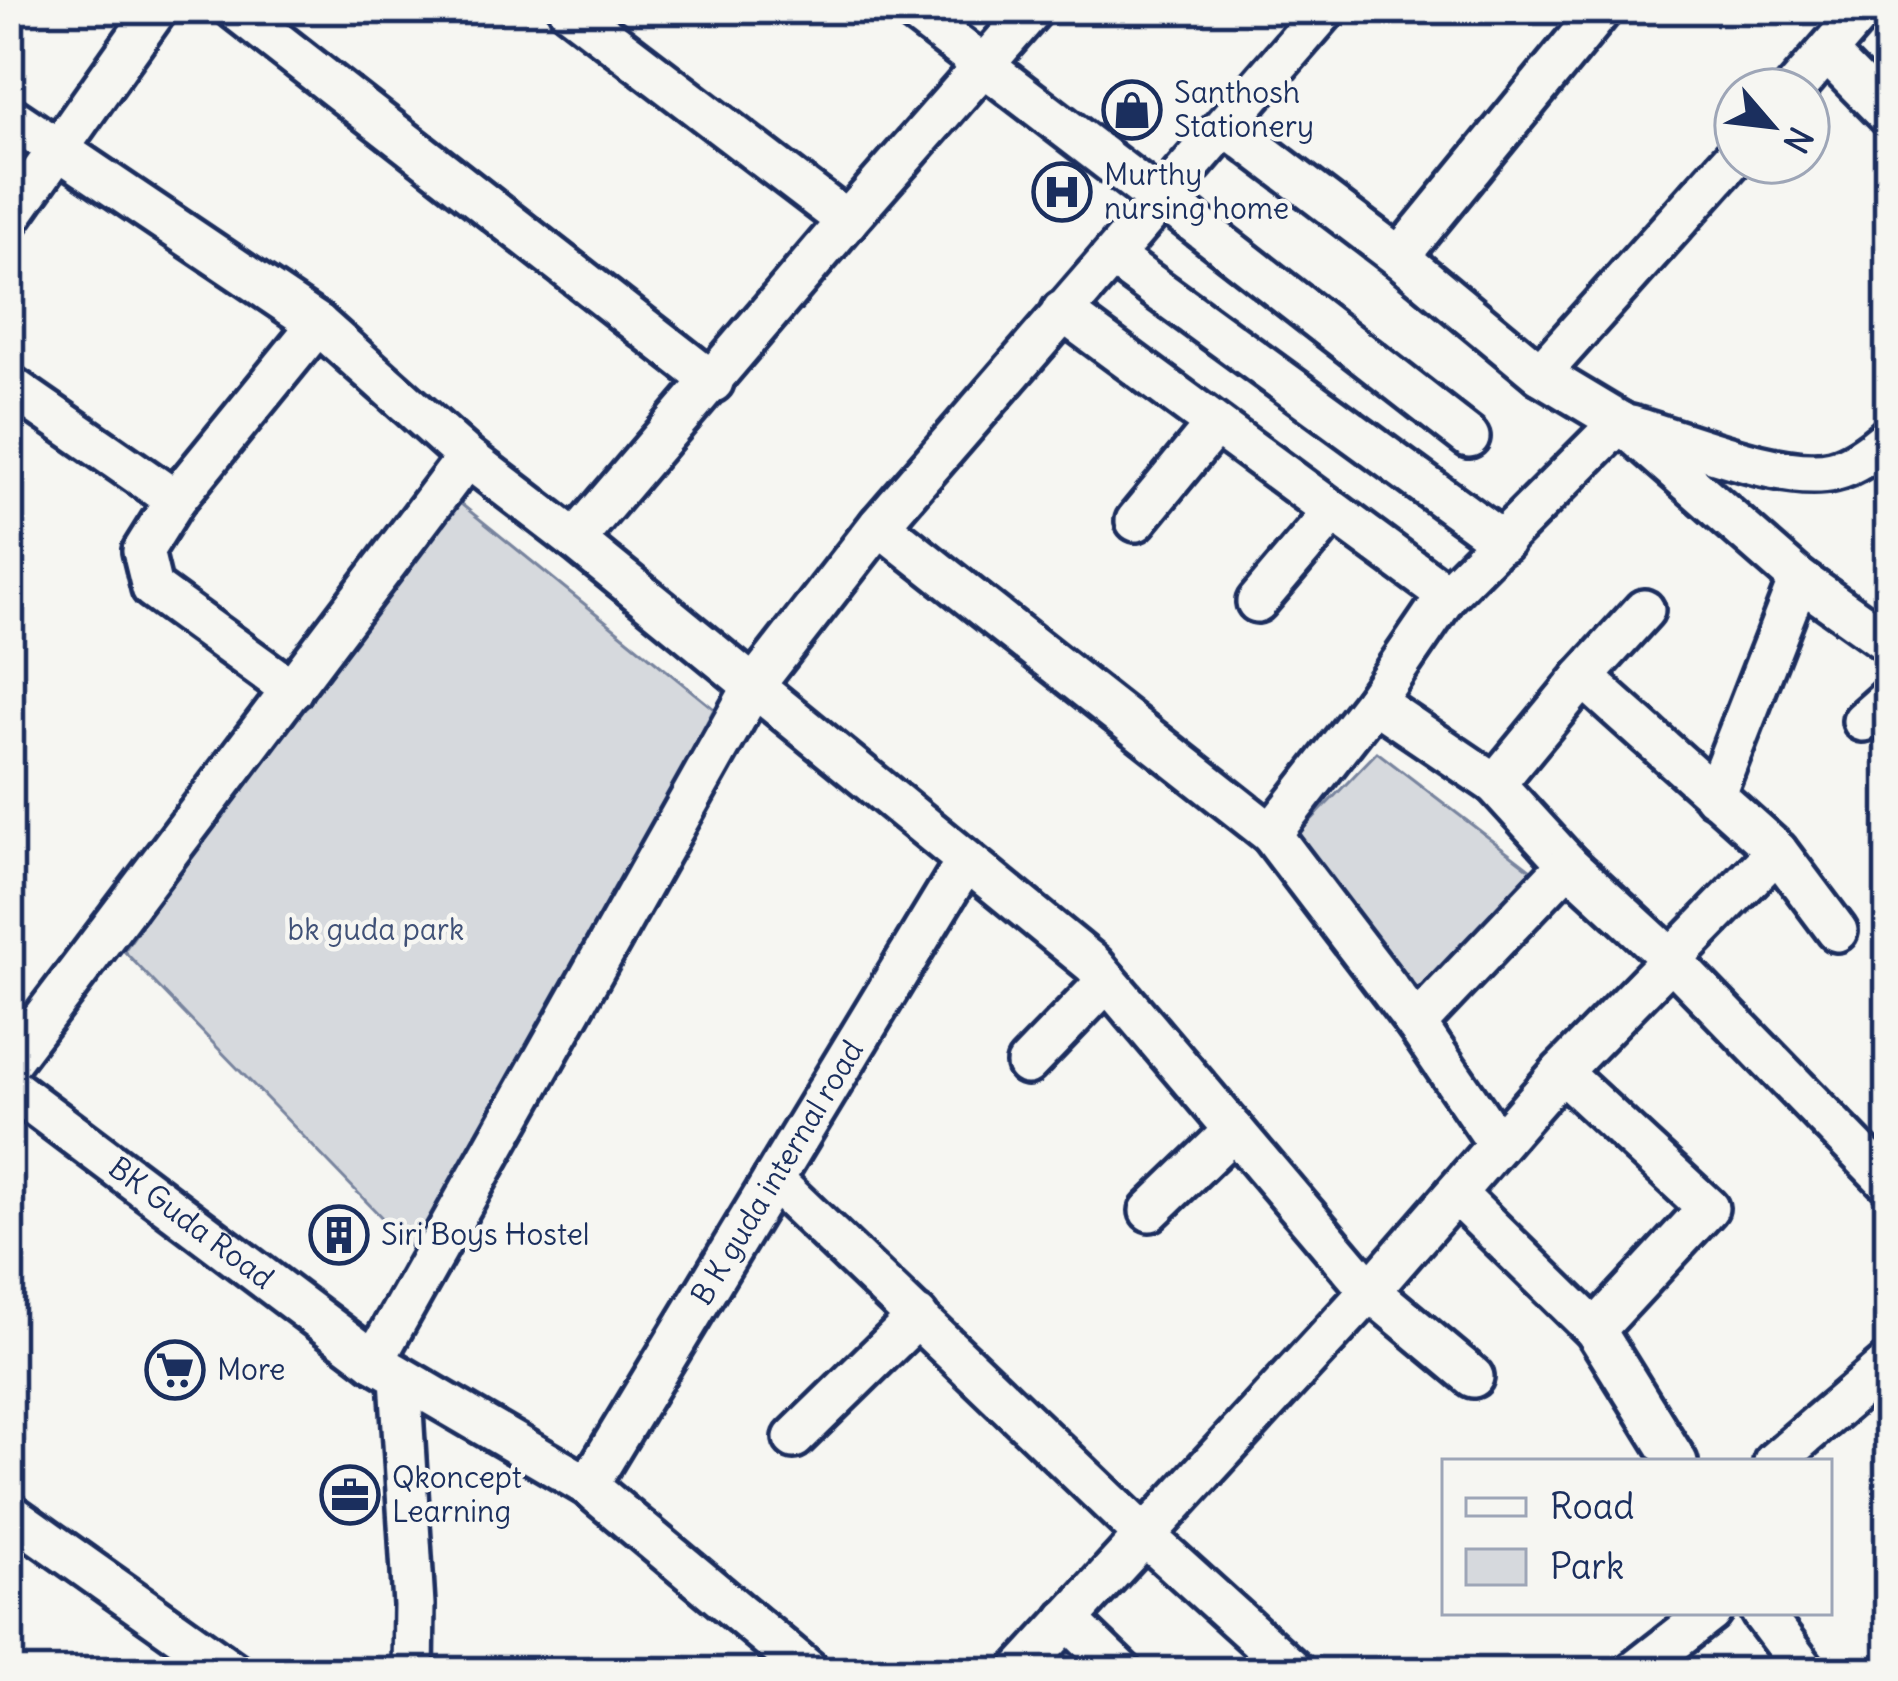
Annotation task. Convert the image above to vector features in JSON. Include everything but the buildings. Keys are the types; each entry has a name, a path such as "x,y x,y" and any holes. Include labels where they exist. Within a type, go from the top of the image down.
{"street":[{"path":"9,219 158,9"},
{"path":"236,9 713,382"},
{"path":"568,9 847,221"},
{"path":"910,9 1469,437"},
{"path":"574,540 1033,9"},
{"path":"413,1672 414,1605 387,1369 753,687 879,525 1326,9"},
{"path":"1400,257 1602,9"},
{"path":"1815,66 1864,9"},
{"path":"1827,53 1889,116"},
{"path":"9,116 318,324 467,458 1093,964 1370,1291 1473,1377"},
{"path":"1226,126 1400,257 1540,374 1620,422 1799,579 1889,643"},
{"path":"1540,374 1712,182"},
{"path":"1113,257 1503,542"},
{"path":"1062,311 1447,595"},
{"path":"292,690 152,588 143,550 175,500 318,324"},
{"path":"9,385 175,500"},
{"path":"1271,834 1374,702 1447,595 1620,422"},
{"path":"1620,422 1792,473 1833,471 1871,454 1889,437"},
{"path":"1136,521 1215,424"},
{"path":"9,1063 467,458"},
{"path":"1257,602 1333,512"},
{"path":"879,525 1271,834 1416,1024 1498,1144"},
{"path":"1714,796 1799,579"},
{"path":"1495,784 1644,610"},
{"path":"1583,677 1778,851 1837,931"},
{"path":"1374,702 1495,784 1568,864 1884,1169"},
{"path":"1019,1672 1370,1291 1561,1072 1778,851"},
{"name":"B K guda internal road","path":"587,1486 966,861"},
{"path":"1416,1024 1568,864"},
{"path":"1027,1064 1107,981"},
{"path":"1561,1072 1708,1208 1595,1330"},
{"name":"BK Guda Road","path":"15,1105 387,1369 587,1486 810,1672"},
{"path":"1150,1211 1234,1130"},
{"path":"773,1180 1145,1537 1294,1672"},
{"path":"1456,1194 1595,1330 1675,1459"},
{"path":"794,1438 918,1317"},
{"path":"1777,1459 1889,1363"},
{"path":"9,1514 233,1672"},
{"path":"1634,1672 1707,1615"},
{"path":"1763,1615 1806,1672"},
{"path":"1067,1619 1122,1672"}],"green space":[{"name":"bk guda park","path":"445,491 714,709 421,1258 124,951"},
{"path":"1377,752 1535,873 1419,1006 1297,835"}],"place":[{"name":"Santhosh Stationery","path":"1132,110"},
{"name":"Murthy nursing home","path":"1062,192"},
{"name":"Siri Boys Hostel","path":"339,1235"},
{"name":"More","path":"175,1370"},
{"name":"Qkoncept Learning","path":"350,1495"}]}
